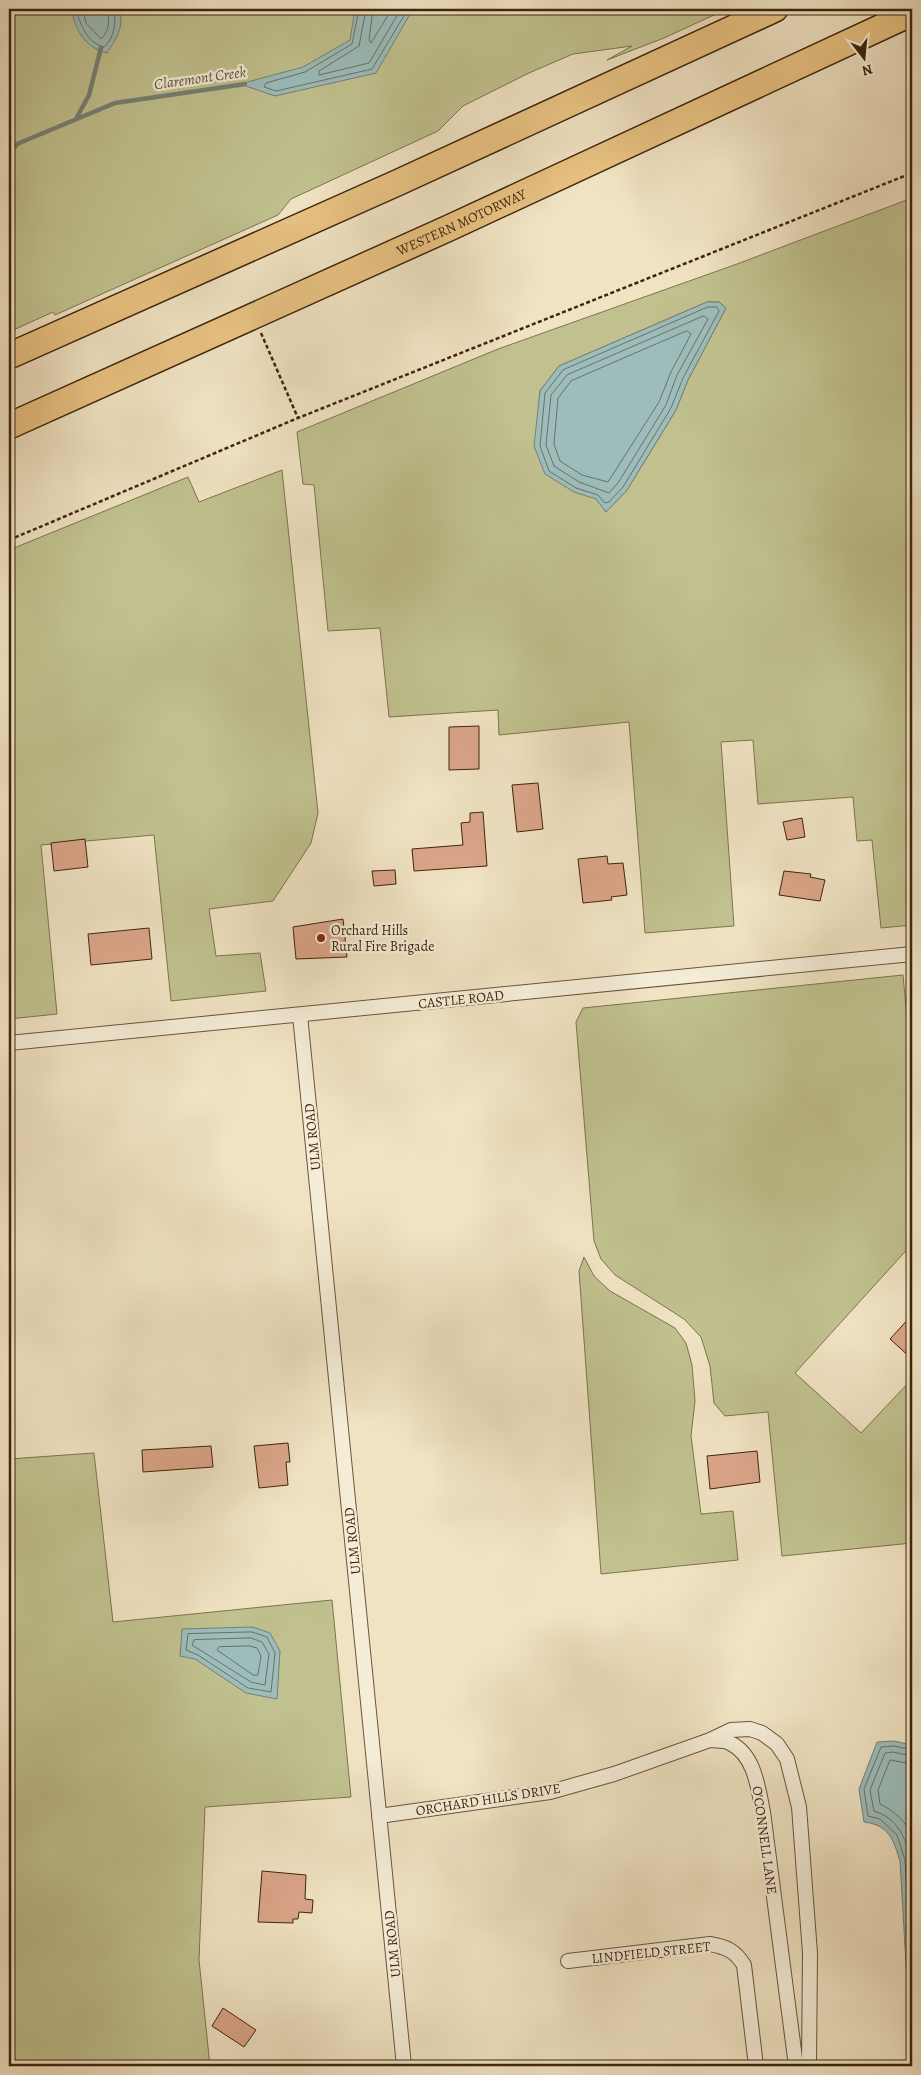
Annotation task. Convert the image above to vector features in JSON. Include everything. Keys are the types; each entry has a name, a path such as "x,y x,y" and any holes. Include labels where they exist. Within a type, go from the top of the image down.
{"highway":[{"path":"9,356 397,184 775,9"},
{"name":"WESTERN MOTORWAY","path":"9,426 449,228 912,13"}],"street":[{"name":"CASTLE ROAD","path":"9,1043 912,954"},
{"name":"ULM ROAD","path":"300,1015 404,2066"},
{"path":"710,1740 731,1730 750,1729 762,1733 777,1744 787,1759 799,1807 809,1944 809,2066"},
{"name":"ORCHARD HILLS DRIVE","path":"379,1816 550,1792 614,1774 710,1740"},
{"name":"O'CONNELL LANE","path":"710,1740 729,1742 749,1760 756,1778 764,1822 796,2066"},
{"name":"LINDFIELD STREET","path":"568,1961 710,1944 725,1947 736,1953 744,1965 756,2066"}],"path":[{"path":"9,540 298,418 912,173"},
{"path":"254,316 298,418"}],"green space":[{"path":"9,9 727,9 664,38 607,60 632,46 573,54 529,73 463,106 438,131 291,199 278,215 55,315 53,312 9,332"},
{"path":"912,198 912,925 881,928 872,840 857,841 853,797 758,804 753,740 721,742 734,926 645,933 629,722 499,735 498,710 389,717 380,628 328,631 314,485 303,484 297,432 498,349 737,264","holes":["707,302 719,302 726,308 688,380 676,410 627,490 606,512 538,419 540,391 559,366"]},
{"path":"282,470 318,813 311,843 273,901 209,909 216,956 260,953 266,991 171,1001 154,835 41,845 57,1014 9,1019 9,550 188,477 199,502"},
{"path":"903,975 912,1072 912,1244 795,1373 861,1433 912,1379 912,1543 782,1556 768,1412 725,1416 714,1403 710,1366 701,1337 684,1319 615,1275 601,1259 594,1241 576,1022 583,1008"},
{"path":"584,1257 594,1276 610,1291 675,1328 686,1343 692,1365 695,1401 691,1436 701,1514 733,1511 738,1560 601,1574 579,1271"},
{"path":"94,1453 113,1622 332,1600 351,1797 205,1807 199,1960 210,2066 9,2066 9,1459"}],"water":[{"path":"71,9 119,9 121,15 120,27 107,53 92,47 82,37"},
{"path":"355,9 413,9 376,73 275,96 240,84 303,67 350,40"},
{"path":"707,302 719,302 726,308 688,380 676,410 627,490 606,512 596,499 574,492 545,474 534,446 540,391 559,366"},
{"path":"253,1627 270,1633 280,1651 277,1699 246,1693 195,1659 180,1656 182,1629"},
{"path":"894,1741 912,1745 912,2066 900,1861 889,1834 879,1826 864,1822 859,1789 877,1742"}],"building":[{"path":"479,726 479,769 449,770 449,727"},
{"path":"538,783 543,829 517,832 512,785"},
{"path":"483,812 487,866 414,871 412,849 463,845 461,823 470,822 470,813"},
{"path":"802,818 805,837 787,840 783,822"},
{"path":"85,839 88,867 54,871 51,843"},
{"path":"607,856 608,864 623,863 627,895 611,897 612,900 583,903 578,859"},
{"path":"395,870 396,884 374,886 372,871"},
{"path":"784,871 811,874 810,877 825,880 820,901 779,895"},
{"path":"343,919 347,957 296,959 293,927"},
{"path":"149,928 152,959 91,965 88,934"},
{"path":"912,1315 912,1359 890,1339"},
{"path":"288,1443 290,1462 286,1462 288,1485 259,1488 254,1446"},
{"path":"211,1446 213,1467 143,1472 142,1450"},
{"path":"757,1451 760,1482 710,1489 707,1456"},
{"path":"262,1871 306,1875 305,1899 313,1900 312,1913 299,1912 298,1919 293,1919 293,1923 258,1922"},
{"path":"223,2008 256,2030 244,2047 212,2026"}],"waterway":[{"path":"76,119 89,95 101,48"},
{"name":"Claremont Creek","path":"9,154 17,144 115,103 245,84"}],"place":[{"name":"Orchard Hills Rural Fire Brigade","path":"321,938"}]}
